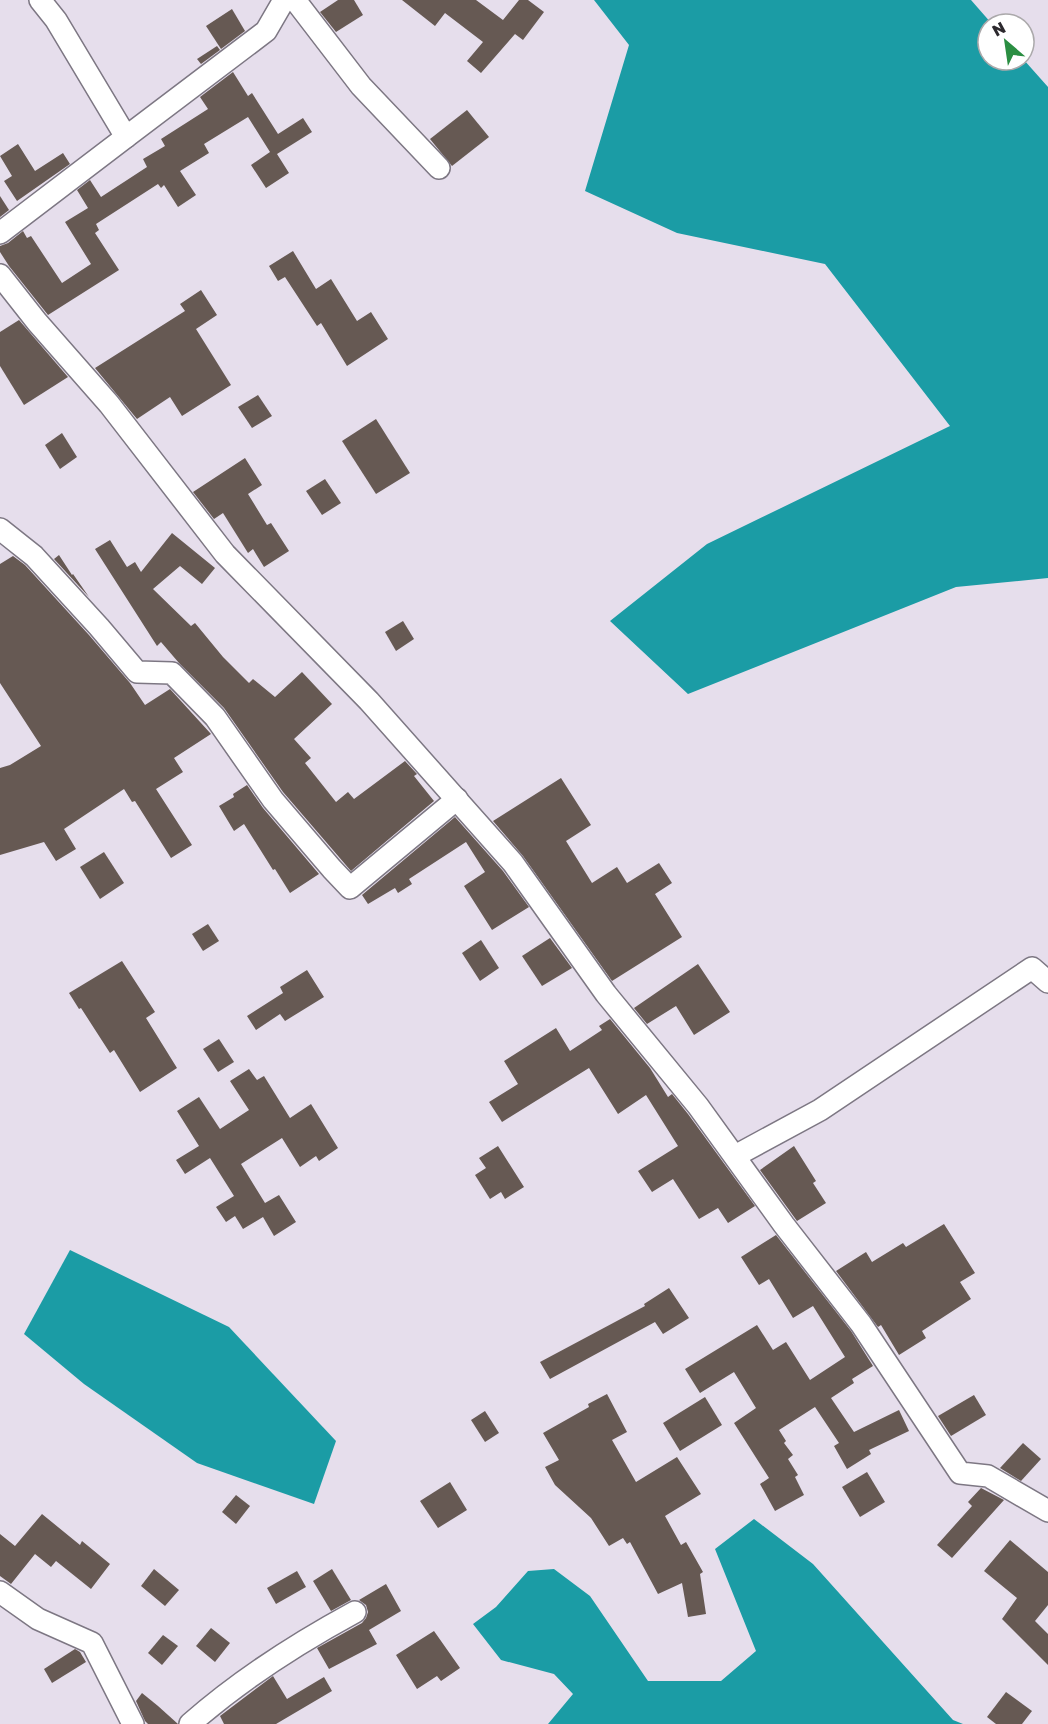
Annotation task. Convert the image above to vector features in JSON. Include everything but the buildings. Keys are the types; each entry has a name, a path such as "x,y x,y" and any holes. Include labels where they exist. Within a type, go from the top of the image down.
{"street":[{"path":"40,0 56,20 126,136"},
{"path":"0,233 266,31 284,0"},
{"path":"295,0 362,86 439,168"},
{"path":"0,275 37,322 109,404 225,554 369,700 513,863 606,993 698,1106 784,1225 861,1324 960,1473 988,1476 1048,1511"},
{"path":"0,529 34,556 137,672 172,673 215,717 273,800 350,888 457,800"},
{"path":"735,1156 820,1110 1032,968 1048,982"},
{"path":"0,1592 38,1619 92,1643 133,1724"},
{"path":"190,1724 221,1696 302,1641 355,1612"}],"water":[{"path":"594,0 971,0 982,12 976,12 976,72 1035,72 1048,87 1048,578 956,587 688,694 610,621 707,544 950,426 825,264 677,233 585,191 629,45"},
{"path":"70,1250 229,1327 336,1441 314,1504 197,1463 84,1384 24,1334"},
{"path":"754,1519 813,1564 953,1720 963,1724 548,1724 573,1694 554,1674 501,1660 473,1624 496,1607 528,1571 554,1569 590,1596 648,1681 721,1681 756,1651 715,1549"}]}
